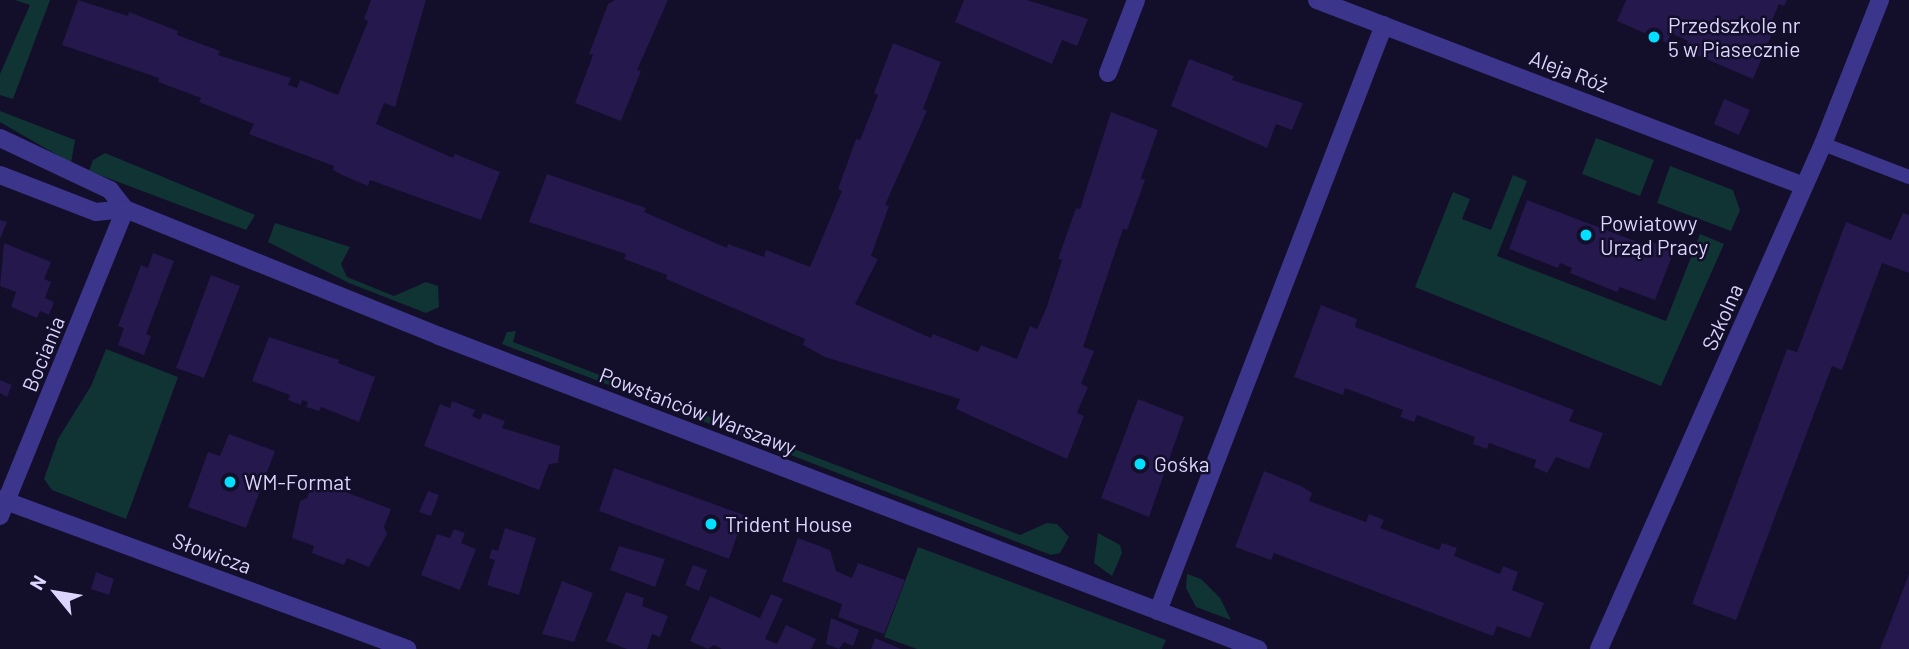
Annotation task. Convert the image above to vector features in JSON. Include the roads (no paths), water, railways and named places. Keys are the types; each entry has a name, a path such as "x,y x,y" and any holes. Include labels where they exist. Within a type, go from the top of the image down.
{"street":[{"path":"1108,73 1136,0"},
{"name":"Aleja Róż","path":"1317,0 1804,186"},
{"name":"Szkolna","path":"1599,649 1823,144 1880,0"},
{"path":"1158,611 1384,25"},
{"name":"Powstańców Warszawy","path":"0,138 110,190 125,209"},
{"name":"Powstańców Warszawy","path":"0,175 96,212 125,209 439,336 1258,649"},
{"name":"Bociania","path":"2,505 125,209"},
{"name":"Słowicza","path":"2,505 407,649"}],"lane":[{"path":"1823,144 1909,177"}],"place":[{"name":"Przedszkole nr 5 w Piasecznie","path":"1654,37"},
{"name":"Powiatowy Urząd Pracy","path":"1586,235"},
{"name":"Gośka","path":"1140,464"},
{"name":"WM-Format","path":"230,482"},
{"name":"Trident House","path":"711,524"}]}
